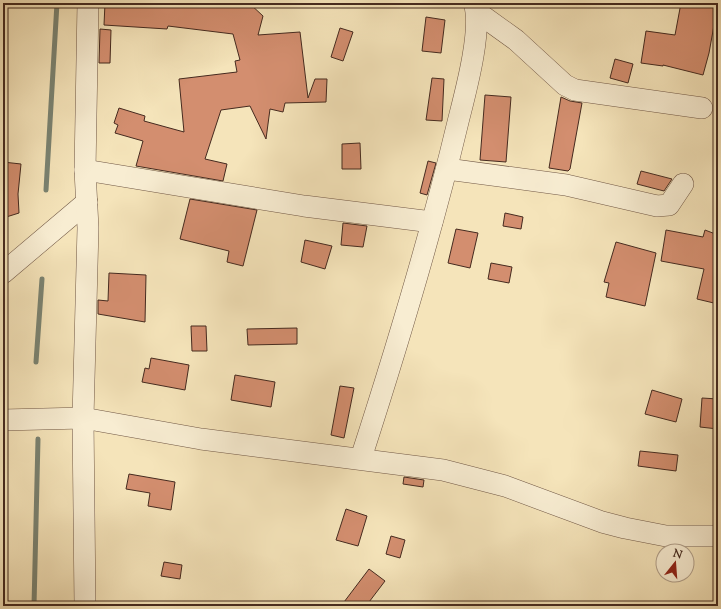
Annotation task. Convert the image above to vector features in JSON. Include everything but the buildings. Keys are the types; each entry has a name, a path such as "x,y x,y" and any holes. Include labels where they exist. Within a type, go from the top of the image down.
{"street":[{"path":"85,606 83,418 88,228 85,170 88,3"},
{"path":"476,8 516,40 565,85 575,90 702,108"},
{"path":"362,458 411,301 447,169 468,85 473,53 476,8"},
{"path":"447,169 566,185 657,206 669,205 682,184"},
{"path":"85,170 304,206 432,222"},
{"path":"3,273 87,202"},
{"path":"3,420 83,418 208,440 289,452 362,458 443,470 504,486 602,522 625,528 666,536 718,536"}],"waterway":[{"path":"46,190 57,3"},
{"path":"36,362 42,279"},
{"path":"34,606 38,439"}]}
